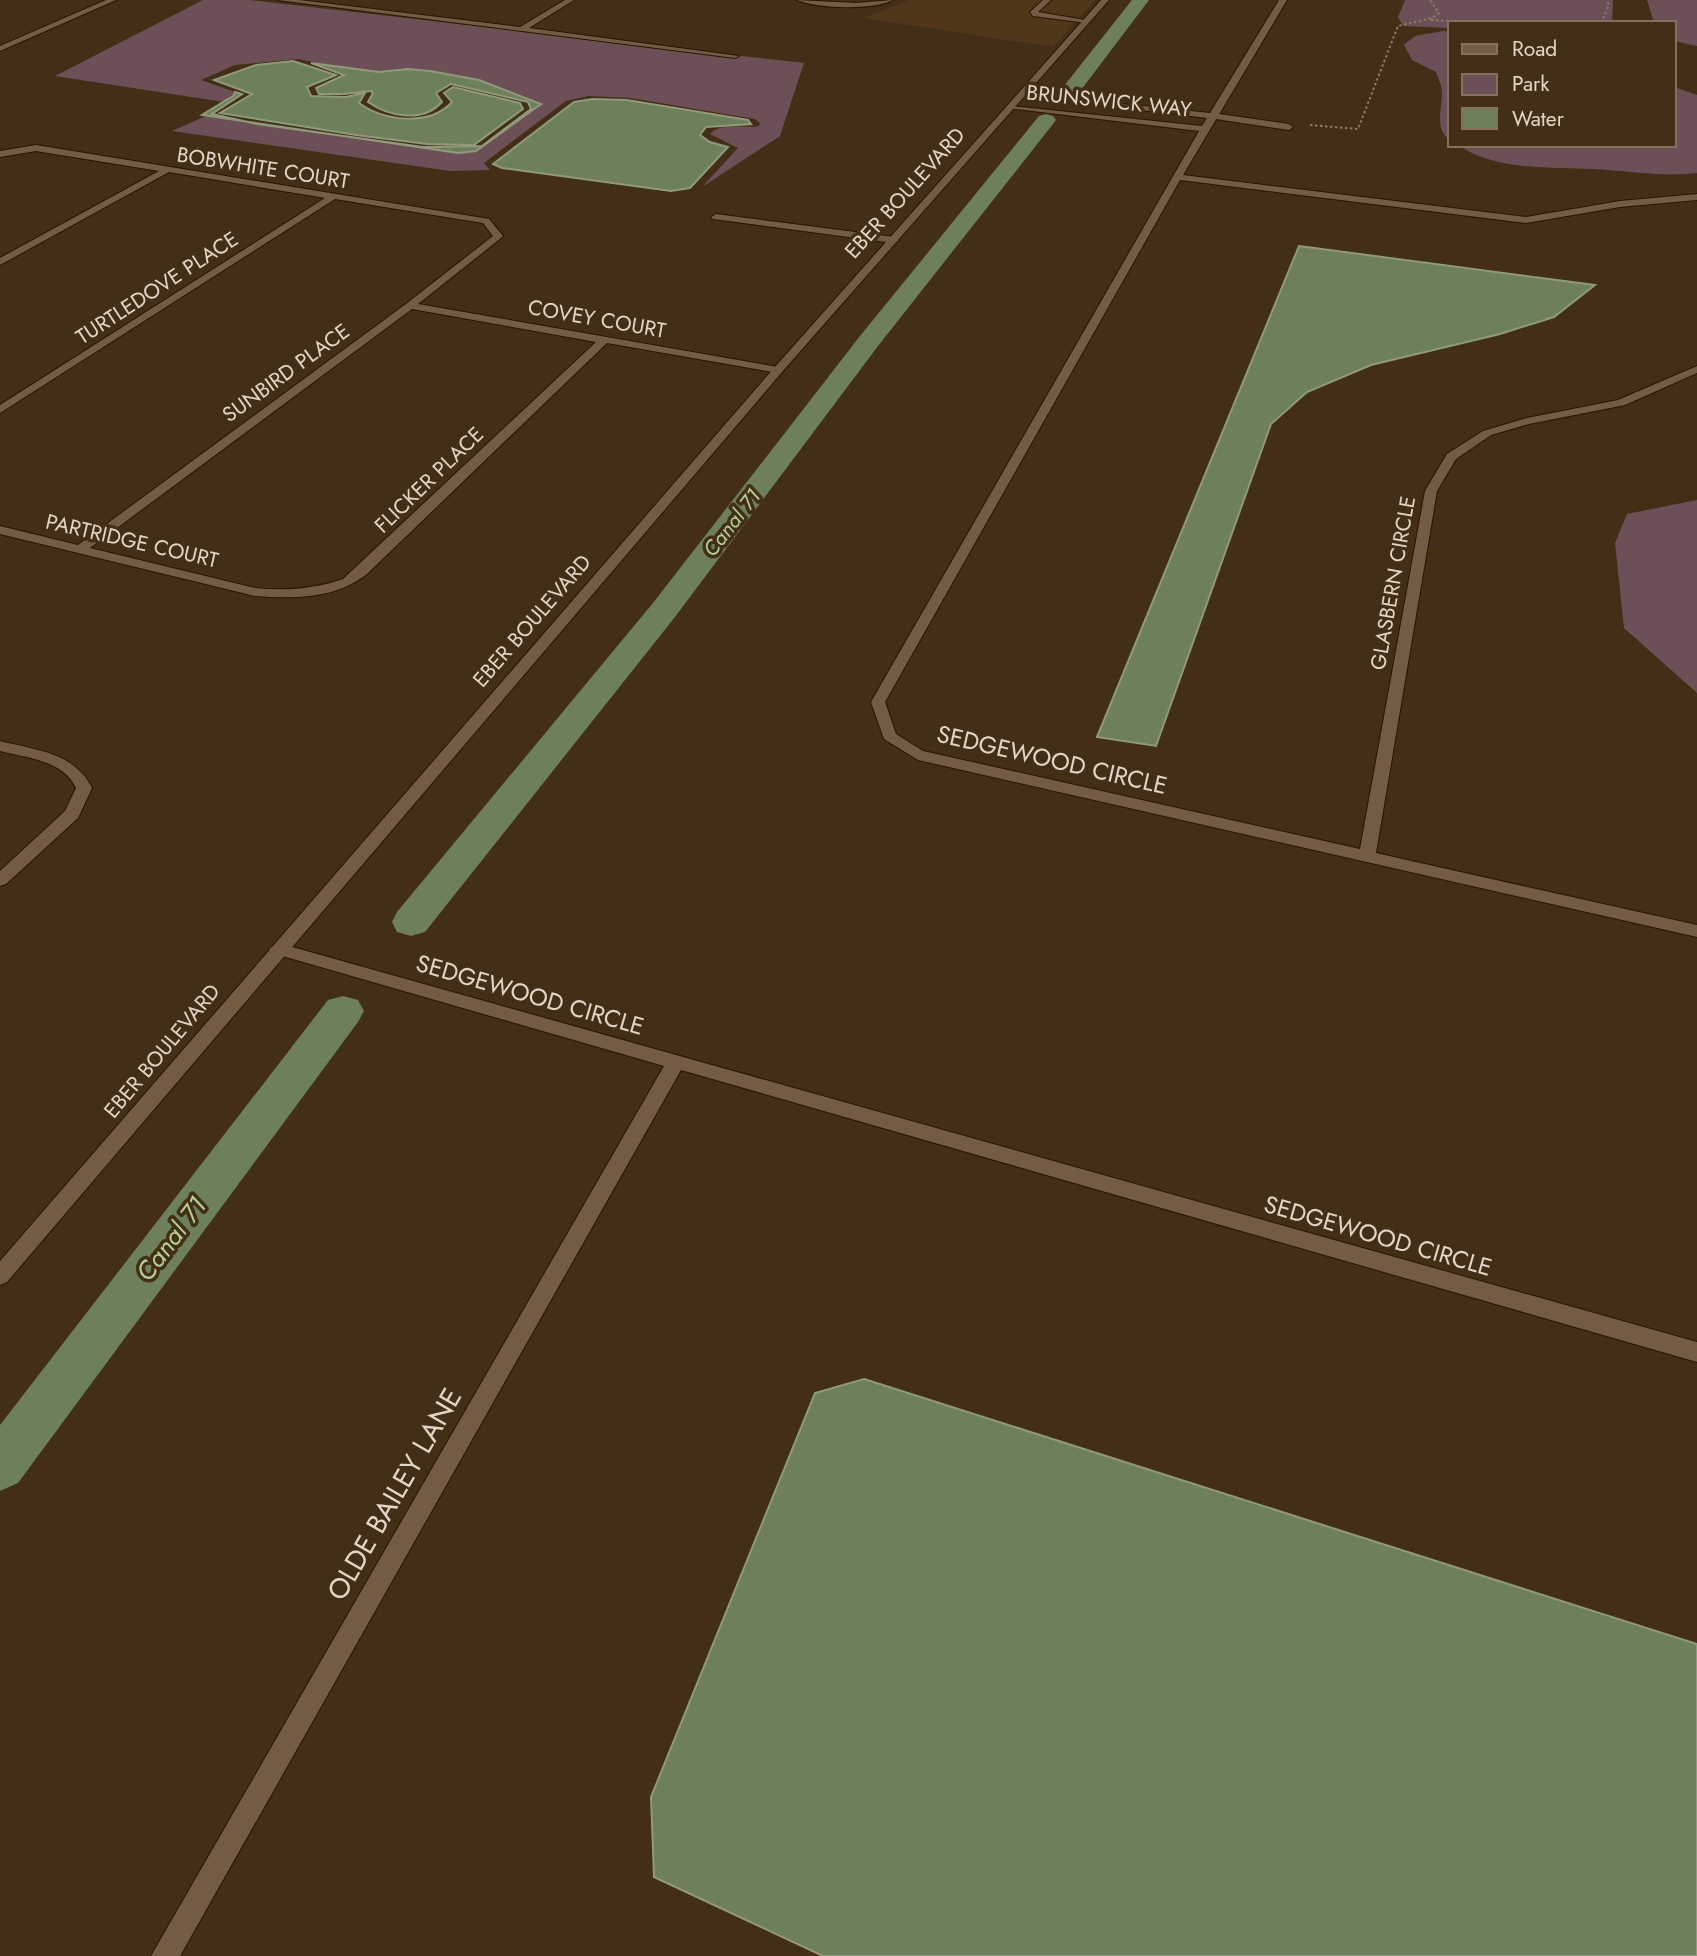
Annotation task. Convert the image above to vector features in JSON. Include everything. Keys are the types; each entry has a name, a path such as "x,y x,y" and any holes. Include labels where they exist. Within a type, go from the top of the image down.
{"street":[{"path":"0,49 112,0"},
{"path":"282,0 735,56"},
{"path":"521,30 570,0"},
{"path":"801,0 842,5 878,4 889,0"},
{"path":"1047,0 1034,12 1036,14 1087,21"},
{"name":"EBER BOULEVARD","path":"0,1276 778,370 1105,0"},
{"name":"SEDGEWOOD CIRCLE","path":"1283,0 1212,116 878,702 889,737 918,755 1697,931"},
{"name":"BRUNSWICK WAY","path":"1022,95 1289,127"},
{"name":"BRUNSWICK WAY","path":"1011,108 1204,130"},
{"name":"BOBWHITE COURT","path":"0,154 36,148 486,221"},
{"path":"0,262 167,170"},
{"path":"1177,177 1526,219 1620,204 1697,197"},
{"name":"TURTLEDOVE PLACE","path":"0,410 334,196"},
{"path":"716,217 894,240"},
{"name":"SUNBIRD PLACE","path":"79,550 410,306 498,236 486,221"},
{"name":"COVEY COURT","path":"410,306 778,370"},
{"name":"FLICKER PLACE","path":"255,592 307,594 348,582 604,341"},
{"name":"GLASBERN CIRCLE","path":"1367,856 1430,491 1451,457 1487,433 1527,421 1621,403 1697,369"},
{"name":"PARTRIDGE COURT","path":"0,530 255,592"},
{"path":"0,746 71,768 81,777 85,788 72,814 0,880"},
{"name":"SEDGEWOOD CIRCLE","path":"278,950 1697,1352"},
{"name":"OLDE BAILEY LANE","path":"165,1956 676,1062"}],"path":[{"path":"1267,124 1268,120 1358,129 1398,26 1439,13 1430,0"},
{"path":"1602,21 1609,5 1607,0"},
{"path":"1420,20 1480,21"}],"shaded area":[{"path":"909,0 1095,0 1053,47 864,18"}],"green space":[{"path":"203,0 249,0 804,63 780,136 702,187 738,148 710,134 720,128 753,127 759,126 760,123 755,119 631,98 588,96 566,101 484,163 490,170 450,171 172,131 206,116 458,153 476,151 541,104 479,80 408,69 379,72 343,68 298,59 235,65 201,80 235,92 224,102 55,76"},
{"path":"1405,0 1613,0 1612,21 1448,21 1448,28 1403,26 1398,17"},
{"path":"1647,0 1697,0 1697,46 1676,41 1676,21 1653,21"},
{"path":"1448,32 1448,138 1440,125 1442,90 1436,72 1412,60 1404,45 1415,36"},
{"path":"1676,88 1697,95 1697,173 1658,174 1524,166 1473,153 1462,147 1676,147"},
{"path":"1697,500 1697,693 1624,628 1615,543 1627,514"}],"water":[{"path":"293,61 336,75 307,87 311,96 346,97 365,93 359,103 393,117 419,118 442,110 452,102 444,93 453,87 520,103 523,109 474,145 427,144 220,113 252,94 214,80 256,65"},
{"path":"311,63 379,72 408,69 430,71 479,80 541,104 476,151 458,153 342,136 423,147 482,146 531,109 528,102 451,84 436,93 442,102 434,109 416,115 396,114 368,102 373,93 371,91 319,94 316,88 344,75"},
{"path":"235,92 242,94 212,114 246,121 202,115 233,96"},
{"path":"593,99 627,100 748,120 751,124 706,127 700,135 710,142 728,147 690,188 671,191 502,168 493,164 574,102"},
{"path":"246,121 342,136 257,124"},
{"path":"1299,246 1595,285 1554,317 1500,334 1371,365 1307,392 1271,424 1156,746 1097,737"},
{"path":"864,1379 1697,1644 1697,1956 823,1956 654,1877 651,1797 815,1393"}],"waterway":[{"name":"Canal 71","path":"1071,90 1141,0"},
{"name":"Canal 71","path":"411,922 664,610 869,341 1046,120"},
{"name":"Canal 71","path":"0,1466 343,1011"}]}
